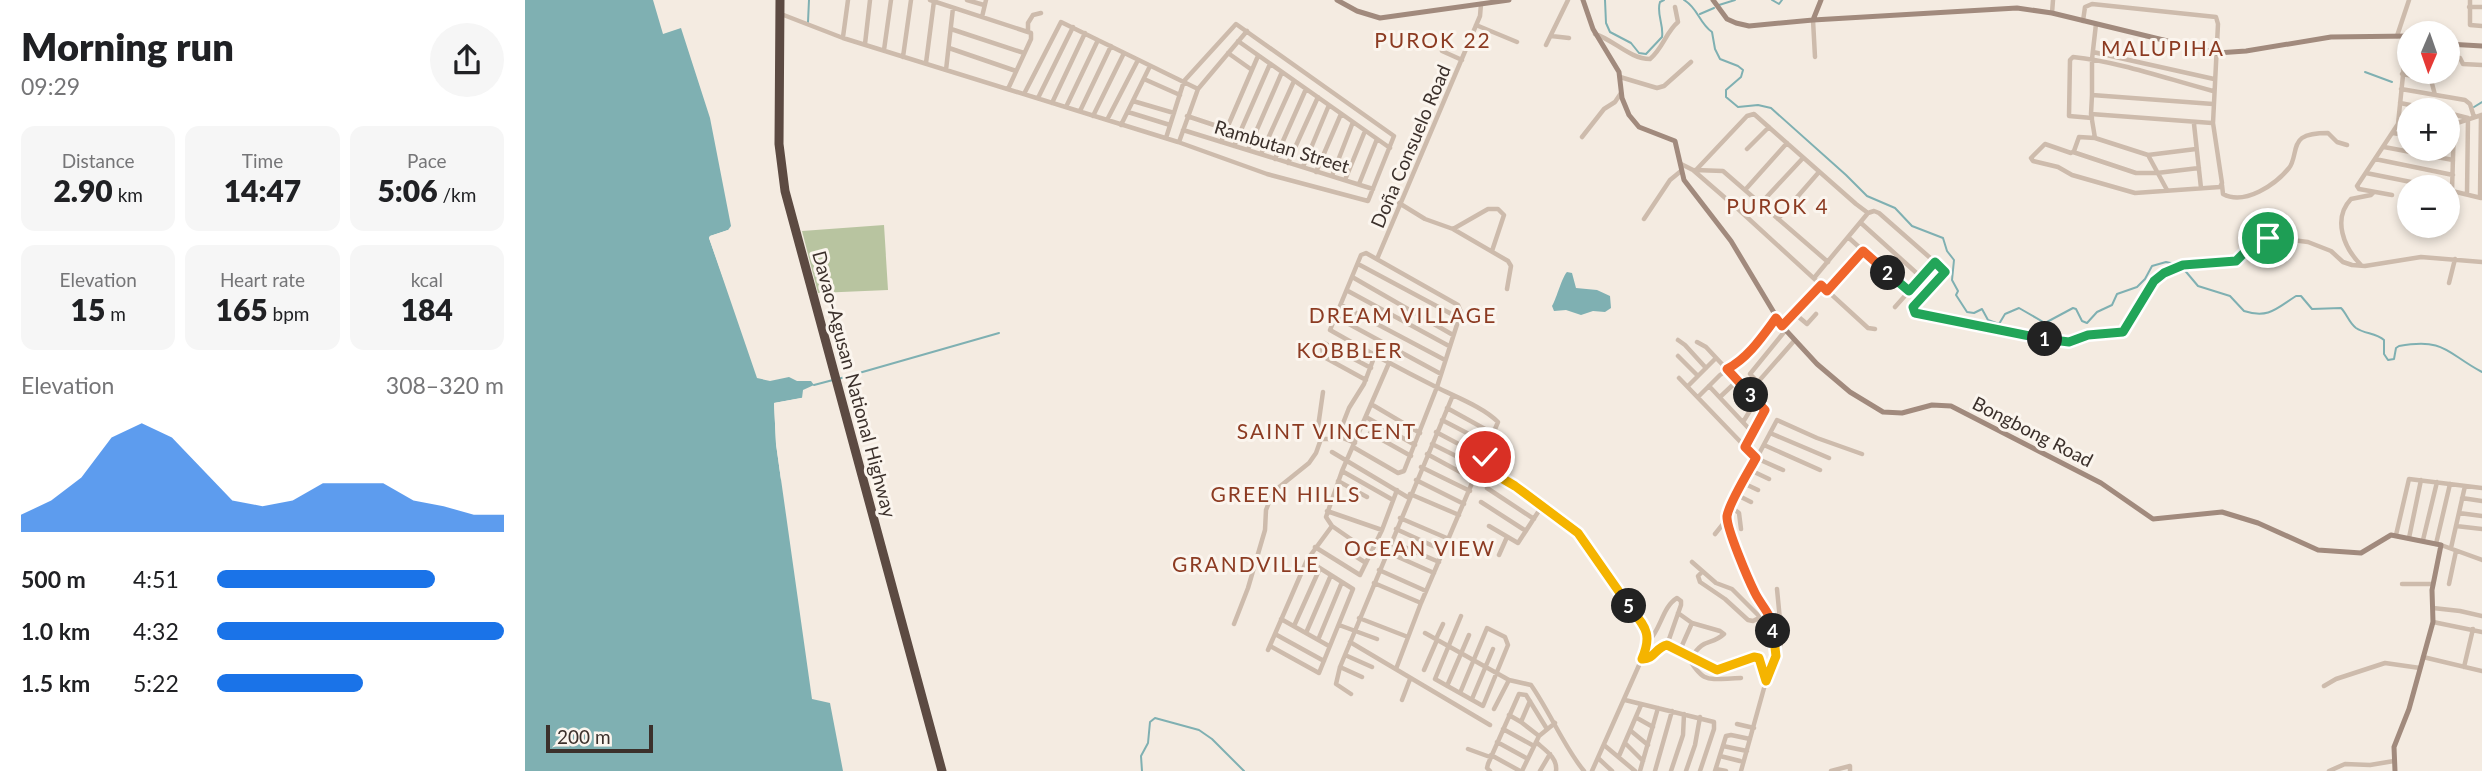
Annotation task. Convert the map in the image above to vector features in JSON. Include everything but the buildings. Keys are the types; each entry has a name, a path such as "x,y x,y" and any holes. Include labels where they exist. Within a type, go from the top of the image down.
{"highway":[{"name":"Davao-Agusan National Highway","path":"780,0 781,171 942,771"}],"street":[{"path":"843,38 848,0"},
{"path":"865,44 870,0"},
{"path":"884,50 891,0"},
{"path":"903,57 911,0"},
{"path":"926,64 932,0 1028,32"},
{"path":"967,0 985,3 982,17"},
{"path":"1337,0 1357,11 1380,18 1509,0"},
{"path":"1546,45 1568,0"},
{"path":"1583,0 1595,34 1620,77 1625,108 1645,130 1675,141 1681,171 1670,180 1644,219"},
{"path":"1713,0 1731,21 1744,25 2017,8 2052,13 2217,53 2331,37 2397,36"},
{"path":"1815,57 1813,20 1821,0"},
{"path":"2017,8 2018,0"},
{"path":"2052,13 2053,0"},
{"path":"2406,21 2409,0"},
{"path":"2470,0 2470,26 2482,26"},
{"name":"Doña Consuelo Road","path":"1377,259 1462,60 1481,4"},
{"path":"2083,21 2085,7 2092,4 2214,16 2218,24 2213,123 2222,191 2225,196 2242,197 2255,194 2288,169 2298,142 2306,136 2329,133 2337,142 2347,145"},
{"path":"1595,34 1609,39 1636,57 1650,59 1664,43 1670,29 1678,22 1675,7"},
{"path":"2469,7 2482,7"},
{"path":"946,70 953,8"},
{"path":"1008,89 1031,36 1028,23 1033,15 1041,13"},
{"path":"780,14 843,38 865,44 903,57 1038,98 1121,125 1178,142 1267,174 1368,201 1394,138 1392,132 1238,24 1234,24 1184,81 1165,138"},
{"path":"1024,94 1059,23 1073,27 1198,89"},
{"path":"1476,24 1517,43"},
{"path":"2095,138 2092,116 2092,59 2096,24"},
{"path":"1038,98 1073,27"},
{"path":"951,29 1024,53"},
{"path":"1178,142 1198,89 1247,31"},
{"path":"1052,103 1085,33"},
{"path":"1551,36 1569,38"},
{"path":"1066,107 1098,40"},
{"path":"1238,41 1390,148"},
{"path":"2461,45 2482,46"},
{"path":"1080,111 1111,46"},
{"path":"949,48 1016,71"},
{"path":"1442,51 1462,60"},
{"path":"2093,52 2214,79"},
{"path":"1093,116 1124,53"},
{"path":"1228,53 1252,70"},
{"path":"1221,142 1258,55"},
{"path":"2213,91 2092,59 2070,59 2069,116 2213,123"},
{"path":"1107,120 1138,60"},
{"path":"2461,60 2463,64 2482,65"},
{"path":"1620,77 1657,89 1691,62"},
{"path":"1234,146 1270,64"},
{"path":"1121,125 1150,66"},
{"path":"1248,150 1282,72"},
{"path":"1144,79 1180,95"},
{"path":"1261,154 1294,80"},
{"path":"2400,98 2401,84"},
{"path":"2432,84 2435,95"},
{"path":"1275,159 1306,89"},
{"path":"2401,89 2467,102 2471,118 2467,194"},
{"path":"1581,138 1621,93"},
{"path":"2092,95 2213,104"},
{"path":"1288,163 1318,97"},
{"path":"1133,101 1174,113"},
{"path":"1303,167 1329,106"},
{"path":"1128,113 1170,125"},
{"path":"1316,172 1341,114"},
{"path":"1694,170 1750,114 1756,115 1868,213"},
{"path":"2460,121 2482,115 2481,198 2460,192"},
{"path":"1187,116 1226,129"},
{"path":"2460,116 2471,118"},
{"path":"1332,176 1353,122"},
{"path":"2195,124 2201,188"},
{"path":"2392,195 2357,187 2397,126"},
{"path":"1747,149 1769,127"},
{"name":"Rambutan Street","path":"1183,130 1373,189"},
{"path":"1345,180 1365,131"},
{"path":"2393,133 2397,134"},
{"path":"2073,152 2079,137 2095,138 2148,155 2196,149"},
{"path":"1359,184 1377,139"},
{"path":"1745,190 1787,142"},
{"path":"2199,168 2157,173 2129,172 2045,144 2031,159 2058,167 2072,175 2131,192 2218,188 2223,184"},
{"path":"2384,147 2397,149"},
{"path":"2148,155 2167,190"},
{"path":"1761,204 1803,158"},
{"path":"2375,159 2453,175 2453,161"},
{"path":"1681,164 1694,170 1868,328 1875,329"},
{"path":"1694,170 1723,171 1828,262"},
{"name":"Bongbong Road","path":"1681,171 1684,180 1739,253 1776,318 1794,341 1833,379 1874,408 1896,414 1932,405 1951,406 2111,489 2149,518 2222,512 2258,523 2328,552 2361,553 2388,535 2396,535"},
{"path":"1778,219 1819,172"},
{"path":"2366,173 2397,179"},
{"path":"2361,266 2345,245 2342,216 2351,199 2374,192"},
{"path":"1399,203 1425,219 1453,229 1510,263 1507,289"},
{"path":"1453,229 1488,209 1498,209 1504,219 1496,234 1492,251"},
{"path":"1814,278 1868,213 1873,211 1879,213 1945,272 1913,307 1915,313 1980,328 2069,342 2088,335 2123,332 2158,276 2183,265 2239,260 2254,242 2260,239 2302,240 2331,251 2346,263 2361,266 2410,258 2482,262"},
{"path":"1861,223 1921,277"},
{"path":"1849,238 1909,291"},
{"path":"1827,291 1863,251"},
{"path":"1338,436 1399,474 1404,471 1437,387 1461,309 1364,253 1330,330 1389,363 1437,387 1453,395 1497,420 1490,445 1421,603 1396,669"},
{"path":"2449,283 2455,259"},
{"path":"1895,307 1935,262"},
{"path":"1358,264 1459,318"},
{"path":"1353,278 1453,334"},
{"path":"1794,341 1758,382 1750,374 1794,313 1821,285"},
{"path":"1347,291 1449,346"},
{"path":"1341,305 1445,360"},
{"path":"1794,313 1807,324 1816,314"},
{"path":"1336,317 1441,374"},
{"path":"1698,397 1727,369 1738,363 1776,318"},
{"path":"1678,340 1706,368"},
{"path":"1697,342 1716,358 1765,410 1745,447"},
{"path":"1366,380 1324,357 1322,346 1324,343 1371,368"},
{"path":"1321,439 1331,440 1338,436 1349,408 1366,380 1375,355"},
{"path":"1678,356 1698,376"},
{"path":"1688,386 1716,358"},
{"path":"1371,553 1332,526 1327,521 1327,511 1389,363"},
{"path":"1679,378 1756,458 1783,470"},
{"path":"1720,397 1737,381"},
{"path":"1709,386 1753,433"},
{"path":"1234,624 1248,588 1265,530 1266,510 1273,492 1312,460 1321,439 1318,427 1323,393"},
{"path":"1351,694 1336,684 1340,667 1453,395"},
{"path":"1743,422 1756,401"},
{"path":"1371,404 1420,433"},
{"path":"1447,408 1494,434"},
{"path":"1366,417 1415,446"},
{"path":"1442,420 1490,445"},
{"path":"1715,534 1727,519 1777,420 1862,454"},
{"path":"1436,432 1485,457"},
{"path":"1770,432 1829,458"},
{"path":"1370,433 1411,456"},
{"path":"1431,444 1515,486 1573,529 1587,543 1645,628 1648,643"},
{"path":"1764,445 1820,470"},
{"path":"1332,452 1397,490 1459,515"},
{"path":"1427,454 1475,480"},
{"path":"1421,467 1470,491"},
{"path":"1750,470 1769,479"},
{"path":"1342,471 1393,500"},
{"path":"1416,480 1464,504"},
{"path":"2482,488 2408,480 2396,535 2423,540 2482,560"},
{"path":"2409,538 2421,480"},
{"path":"1338,481 1367,497"},
{"path":"2423,540 2437,482"},
{"path":"1743,483 1758,490"},
{"path":"2395,771 2396,741 2409,709 2433,622 2431,595 2450,484"},
{"path":"2449,584 2456,526 2465,486"},
{"path":"1487,488 1534,519"},
{"path":"1315,547 1360,575 1382,530 1397,490"},
{"path":"1737,495 1751,502"},
{"path":"2462,498 2482,501"},
{"path":"1481,502 1526,531"},
{"path":"1489,526 1518,543 1542,506"},
{"path":"1731,507 1739,513 1741,529"},
{"path":"1327,511 1382,530"},
{"path":"2459,513 2482,516"},
{"path":"1400,518 1449,539"},
{"path":"1727,519 1747,577 1757,598 1769,613 1776,656"},
{"path":"1307,560 1353,589 1319,673 1269,648 1307,560 1332,526"},
{"path":"2456,526 2482,529"},
{"path":"1396,529 1444,551"},
{"path":"1499,555 1507,537"},
{"path":"1402,546 1439,562"},
{"path":"1386,552 1434,573"},
{"path":"1352,554 1366,563"},
{"path":"1692,562 1719,584 1732,589 1760,617"},
{"path":"1294,626 1320,568"},
{"path":"1379,570 1426,592"},
{"path":"1702,572 1698,576 1700,582 1725,599 1748,620 1769,613"},
{"path":"1306,633 1331,575"},
{"path":"1318,640 1342,582"},
{"path":"1374,583 1421,603"},
{"path":"2402,584 2433,584"},
{"path":"1741,771 1766,681 1782,639 1777,589"},
{"path":"1592,771 1625,701 1648,643 1675,598 1681,601 1667,645"},
{"path":"2433,608 2482,616"},
{"path":"1678,613 1692,623 1724,634 1700,644 1692,657"},
{"path":"1460,693 1487,628 1508,642 1498,674 1483,706 1447,686 1435,678 1461,616"},
{"path":"1359,618 1408,637"},
{"path":"1281,619 1330,646"},
{"path":"2433,622 2482,632"},
{"path":"1682,652 1692,623"},
{"path":"1424,670 1443,624"},
{"path":"1339,625 1377,639"},
{"path":"2464,667 2473,629"},
{"path":"1425,633 1509,680 1531,685 1584,771"},
{"path":"1275,634 1324,661"},
{"path":"1447,686 1469,635"},
{"path":"1350,642 1490,725"},
{"path":"1642,659 1650,659 1661,647 1667,645 1717,670 1749,658 1759,658 1766,681"},
{"path":"1472,699 1493,649"},
{"path":"1682,652 1703,678 1741,678"},
{"path":"1345,655 1372,667"},
{"path":"2423,657 2482,671"},
{"path":"2324,686 2336,679 2385,663 2420,668"},
{"path":"1340,667 1362,677"},
{"path":"1402,700 1410,679"},
{"path":"1494,709 1509,680"},
{"path":"1490,771 1487,766 1519,694 1524,694 1530,701 1547,729"},
{"path":"1521,722 1530,701"},
{"path":"1625,701 1715,724 1700,771"},
{"path":"1619,756 1641,705"},
{"path":"1604,745 1637,771 1643,761 1658,708"},
{"path":"1655,771 1672,711"},
{"path":"1671,771 1683,735 1684,714"},
{"path":"1509,715 1521,722 1550,754 1557,764 1556,771"},
{"path":"1637,718 1653,727"},
{"path":"1686,771 1700,718"},
{"path":"1468,749 1491,756 1521,771 1536,741 1555,723"},
{"path":"1737,724 1753,728"},
{"path":"1503,729 1536,741"},
{"path":"1631,731 1648,745"},
{"path":"1726,771 1715,770 1729,734 1750,739"},
{"path":"1497,742 1528,759"},
{"path":"1626,744 1643,761"},
{"path":"1723,746 1747,751"},
{"path":"1540,771 1550,754"},
{"path":"1720,756 1740,761"},
{"path":"1598,758 1612,771"},
{"path":"2329,771 2345,764 2370,765 2394,761"},
{"path":"1832,771 1850,766 1850,771"}],"green space":[{"path":"884,225 888,290 818,293 802,231"}],"water":[{"path":"525,0 653,0 663,34 681,28 710,118 731,226 709,238 757,378 770,381 789,377 797,381 811,381 814,385 803,390 802,398 774,403 776,444 812,699 830,703 843,771 525,771"},
{"path":"1567,272 1572,273 1576,288 1597,290 1610,296 1611,308 1605,312 1593,311 1581,315 1566,310 1554,311 1552,306"}],"pier":[{"path":"728,230 730,233 713,239 763,377 759,378 709,238"},
{"path":"806,397 803,401 777,405 785,479 781,480 774,403"}],"waterway":[{"path":"808,22 809,0"},
{"path":"1605,0 1606,23 1610,32 1631,43 1639,53 1646,54 1662,37 1659,6 1664,0"},
{"path":"1684,0 1712,32 1720,59 1743,70 1741,77 1726,90 1726,97 1738,107 1758,105 1771,108 1867,196 1895,208 1912,226 1943,238 1947,251 1954,260 1952,280 1958,291 1956,295 1967,312 1974,313 1982,309 1988,320 1999,324 2005,314 2019,308 2045,323 2073,308 2082,321 2087,323 2097,312 2112,305 2117,294 2137,287 2152,266 2166,262 2180,265"},
{"path":"1719,5 1735,0"},
{"path":"1772,0 1779,4 1782,0"},
{"path":"1700,14 1714,8"},
{"path":"2365,72 2392,82"},
{"path":"2474,107 2482,102"},
{"path":"2182,267 2198,286 2230,296 2244,311 2266,313 2296,296 2301,296 2312,309 2341,308 2356,328 2384,340 2384,354 2388,360 2394,359 2399,346 2427,344 2445,349 2482,372"},
{"path":"838,379 999,333"},
{"path":"814,385 833,380"},
{"path":"1142,771 1141,756 1148,743 1150,722 1155,718 1199,730 1212,739 1244,771"}],"district":[{"name":"PUROK 22","path":"1433,39"},
{"name":"MALUPIHA","path":"2163,47"},
{"name":"PUROK 4","path":"1778,205"},
{"name":"DREAM VILLAGE","path":"1403,314"},
{"name":"KOBBLER","path":"1350,349"},
{"name":"SAINT VINCENT","path":"1327,430"},
{"name":"GREEN HILLS","path":"1286,493"},
{"name":"OCEAN VIEW","path":"1420,547"},
{"name":"GRANDVILLE","path":"1246,563"}],"route":[{"path":"1485,457 1481,466 1515,486 1573,529 1587,543 1647,632 1648,643 1642,659 1650,659 1663,645 1671,646 1717,670 1754,657 1762,662 1766,681 1776,656 1772,622 1747,577 1727,519 1756,458 1745,447 1765,410 1727,369 1738,363 1776,318 1782,326 1821,285 1827,291 1863,251 1909,291 1935,262 1944,270 1944,275 1913,309 1913,312 1919,315 2063,342 2088,335 2119,334 2128,327 2158,276 2183,265 2239,260 2257,240 2268,238"}]}
